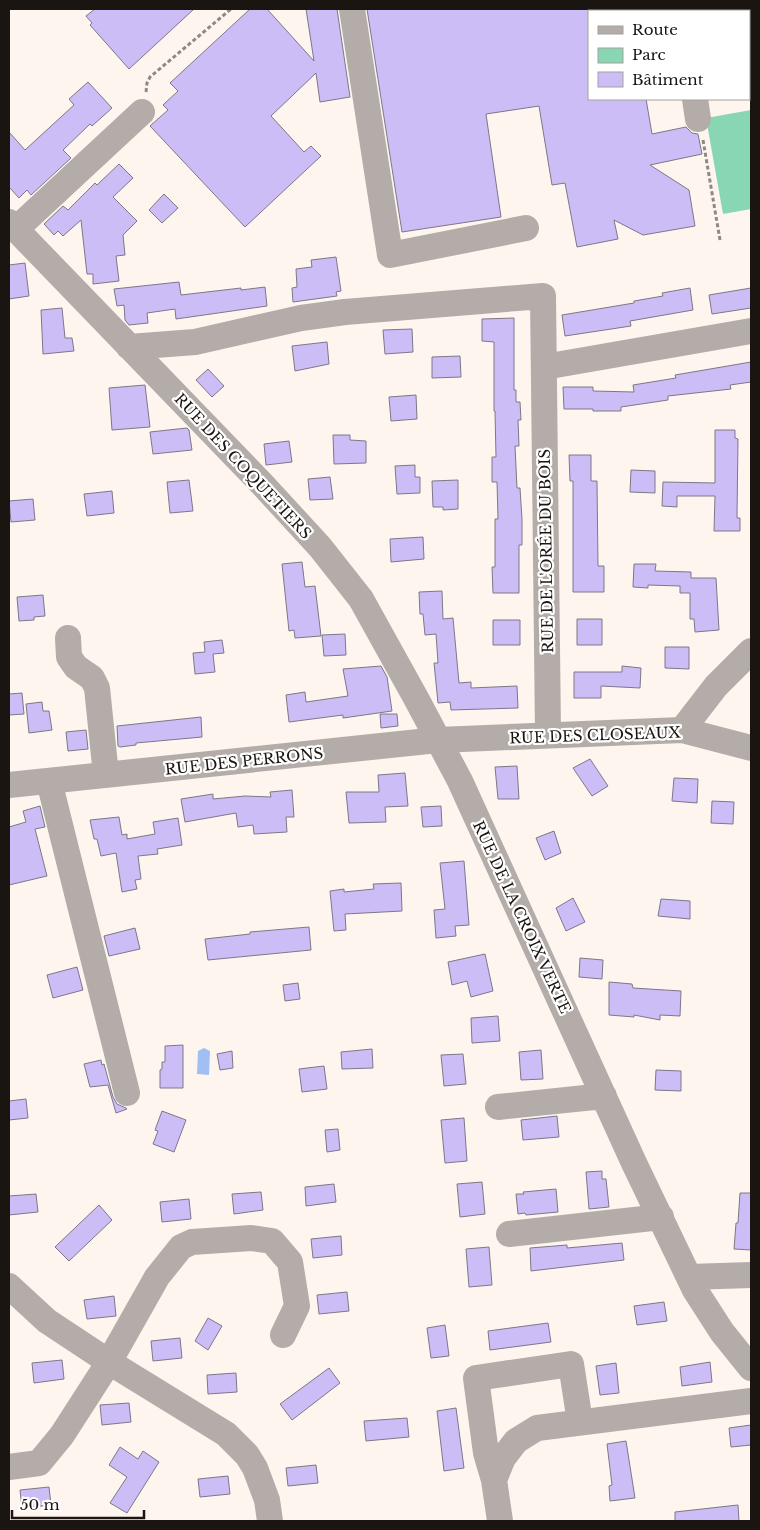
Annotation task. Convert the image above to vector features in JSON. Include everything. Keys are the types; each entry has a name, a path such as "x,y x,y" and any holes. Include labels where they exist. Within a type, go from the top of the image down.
{"street":[{"path":"352,9 390,254 526,228"},
{"path":"12,226 142,112"},
{"name":"RUE DES COQUETIERS","path":"12,226 263,485 320,547 361,599 438,740"},
{"name":"RUE DE L'ORÉE DU BOIS","path":"129,347 194,342 301,318 346,312 543,296 548,734"},
{"path":"544,367 751,331"},
{"path":"68,638 69,657 76,666 92,678 97,688 106,775"},
{"path":"682,730 716,686 751,651"},
{"name":"RUE DES CLOSEAUX","path":"438,740 682,730 751,748"},
{"name":"RUE DES PERRONS","path":"9,786 438,740"},
{"name":"RUE DE LA CROIX VERTE","path":"438,740 464,790 634,1163 695,1290 722,1332 751,1368"},
{"path":"49,781 128,1093"},
{"path":"498,1107 604,1096"},
{"path":"509,1234 661,1217"},
{"path":"9,1466 39,1464 62,1435 108,1362 157,1277 181,1247 192,1242 251,1238 272,1241 290,1262 297,1306 284,1335"},
{"path":"689,1277 751,1275"},
{"path":"9,1286 46,1321 108,1362 226,1434 247,1455 255,1468 267,1500 270,1521"},
{"path":"500,1521 494,1480 486,1454 476,1378 571,1364 580,1422"},
{"path":"494,1480 503,1458 516,1441 537,1428 751,1401"}],"path":[{"path":"142,112 147,98 147,83 150,77 231,9"},
{"path":"697,109 720,240"}],"green space":[{"path":"751,110 751,209 723,214 706,118"}],"water":[{"path":"204,1048 210,1051 209,1075 197,1074 198,1051"}],"building":[{"path":"95,9 194,9 129,69 90,25 92,23 86,16"},
{"path":"250,9 267,9 314,61 306,9 337,9 350,97 320,102 316,73 271,116 304,152 311,146 321,156 245,227 150,126 168,110 163,105 178,91 170,83"},
{"path":"367,9 589,9 588,100 646,100 652,134 686,127 692,133 698,134 702,154 650,165 689,190 695,226 643,235 614,220 618,239 577,247 565,183 552,185 539,106 486,114 501,217 402,232"},
{"path":"88,82 112,108 92,126 90,124 63,150 71,158 31,195 27,190 19,198 9,187 9,132 25,150 74,105 69,99"},
{"path":"119,164 133,178 113,197 137,221 123,235 125,255 116,256 119,281 93,284 93,274 87,274 81,220 63,236 58,231 54,235 44,224 63,206 68,210 95,183 97,185"},
{"path":"164,194 178,208 162,223 149,210"},
{"path":"336,257 341,291 336,292 337,296 293,302 292,288 297,287 296,269 312,267 311,260"},
{"path":"25,263 29,296 9,299 9,265"},
{"path":"179,282 181,295 265,287 267,306 176,319 175,309 147,313 148,323 129,325 125,320 124,305 117,306 114,289"},
{"path":"690,288 693,310 630,321 631,326 565,336 562,315 634,303 634,301 663,296 662,293"},
{"path":"751,288 751,308 712,314 709,295"},
{"path":"62,308 65,338 72,338 74,351 43,354 41,310"},
{"path":"514,318 514,390 516,390 516,402 520,402 521,420 518,420 519,446 515,446 517,488 520,488 522,519 522,545 519,545 519,593 493,593 492,567 495,567 495,519 498,519 497,482 492,482 492,457 496,457 494,342 482,341 482,319"},
{"path":"412,329 413,352 385,354 383,330"},
{"path":"327,342 329,364 295,371 292,346"},
{"path":"460,356 461,377 432,378 432,357"},
{"path":"751,362 751,382 730,385 731,389 668,396 668,400 621,407 621,411 564,409 563,387 593,387 593,391 634,392 633,385 676,378 675,375"},
{"path":"208,369 224,386 212,397 196,380"},
{"path":"145,385 150,427 112,430 109,388"},
{"path":"416,395 417,419 391,421 389,397"},
{"path":"187,428 189,430 192,450 153,454 150,432"},
{"path":"715,430 735,430 735,438 738,439 737,518 740,518 740,531 714,531 715,496 677,496 677,507 662,506 663,482 715,483"},
{"path":"333,435 350,435 350,440 366,441 366,463 334,464"},
{"path":"289,441 292,462 266,465 264,444"},
{"path":"569,455 591,455 591,481 597,481 598,566 604,566 604,592 573,592 573,481 570,481"},
{"path":"415,465 415,477 420,477 420,493 397,494 395,466"},
{"path":"631,470 655,471 655,493 630,492"},
{"path":"330,477 333,499 310,500 308,479"},
{"path":"189,480 193,511 170,513 167,482"},
{"path":"458,480 458,509 443,510 443,507 433,507 432,481"},
{"path":"112,491 114,513 87,516 84,494"},
{"path":"33,499 35,520 11,522 9,501"},
{"path":"423,537 424,559 391,562 390,539"},
{"path":"302,562 305,587 315,586 321,636 295,638 294,630 289,631 282,564"},
{"path":"634,564 656,564 655,571 691,572 691,578 716,578 719,630 695,632 694,619 690,619 690,593 680,593 680,586 648,585 648,588 633,587"},
{"path":"442,591 443,619 453,618 459,683 471,682 471,688 517,686 518,708 451,710 450,702 438,703 434,663 438,663 436,634 425,635 423,614 420,614 419,592"},
{"path":"43,595 45,616 34,617 34,620 19,621 17,597"},
{"path":"577,619 602,619 602,645 577,645"},
{"path":"493,620 520,620 520,645 493,645"},
{"path":"345,634 346,655 324,656 322,635"},
{"path":"222,640 224,653 213,654 215,672 195,674 193,653 205,652 204,642"},
{"path":"665,647 689,647 689,669 665,668"},
{"path":"381,666 387,677 392,711 343,718 343,715 289,722 286,695 305,692 306,702 348,696 343,669"},
{"path":"622,666 641,668 640,688 601,686 601,698 574,698 574,672 622,672"},
{"path":"22,693 24,714 9,715 9,694"},
{"path":"42,702 43,711 49,711 52,730 29,733 26,704"},
{"path":"380,714 397,714 398,726 381,728"},
{"path":"201,717 202,737 118,746 117,726"},
{"path":"86,730 88,749 68,751 66,732"},
{"path":"590,759 608,786 592,796 573,768"},
{"path":"517,766 519,799 498,799 495,767"},
{"path":"405,773 408,806 385,807 386,822 349,823 346,792 379,792 378,775"},
{"path":"674,778 698,779 697,803 672,801"},
{"path":"292,790 294,817 286,817 287,832 254,834 253,825 238,827 236,813 185,822 181,799 213,794 213,799 245,796 271,797 270,792"},
{"path":"712,801 734,802 733,824 711,823"},
{"path":"40,806 45,827 35,829 47,876 9,885 9,827 26,822 23,811"},
{"path":"441,806 442,826 423,827 421,807"},
{"path":"119,817 122,835 127,834 127,839 155,834 153,822 178,818 182,845 157,849 158,854 138,856 141,879 135,880 137,889 122,892 116,853 101,856 97,839 94,839 90,820"},
{"path":"554,831 561,853 545,860 536,838"},
{"path":"464,861 469,925 455,926 456,936 436,938 434,910 445,909 440,863"},
{"path":"401,883 402,911 345,914 346,930 334,931 330,891 344,889 344,892 374,889 373,884"},
{"path":"573,898 585,922 566,931 556,908"},
{"path":"661,899 690,901 690,919 658,916"},
{"path":"309,927 311,950 208,960 205,939 250,934 250,932"},
{"path":"135,928 140,949 109,956 104,936"},
{"path":"485,954 493,991 471,997 467,981 452,985 448,962"},
{"path":"580,958 603,960 602,979 579,977"},
{"path":"77,967 83,990 53,998 47,975"},
{"path":"609,982 632,984 633,988 681,991 680,1016 660,1015 660,1020 634,1015 634,1017 609,1015"},
{"path":"298,983 300,999 285,1001 283,985"},
{"path":"498,1016 500,1041 472,1043 471,1018"},
{"path":"183,1045 183,1088 160,1088 160,1070 162,1069 162,1062 165,1062 165,1046"},
{"path":"372,1049 373,1068 342,1069 341,1052"},
{"path":"541,1050 543,1079 521,1080 519,1052"},
{"path":"232,1051 233,1068 220,1070 217,1054"},
{"path":"463,1054 466,1084 444,1086 441,1055"},
{"path":"101,1060 102,1065 104,1064 113,1097 117,1104 127,1109 116,1113 108,1085 90,1087 84,1064"},
{"path":"324,1066 327,1089 302,1092 299,1069"},
{"path":"656,1070 681,1071 681,1091 655,1090"},
{"path":"26,1099 28,1118 9,1120 9,1101"},
{"path":"162,1111 186,1120 174,1152 153,1144 158,1131 155,1130"},
{"path":"557,1116 559,1137 523,1140 521,1120"},
{"path":"464,1118 467,1161 445,1163 441,1120"},
{"path":"338,1129 340,1150 327,1152 325,1130"},
{"path":"602,1171 602,1179 606,1179 609,1207 589,1209 586,1172"},
{"path":"482,1182 485,1214 460,1217 457,1184"},
{"path":"334,1184 336,1202 306,1206 305,1187"},
{"path":"556,1189 558,1212 518,1214 516,1194"},
{"path":"261,1192 263,1210 234,1214 232,1194"},
{"path":"740,1193 751,1193 751,1250 734,1249"},
{"path":"36,1194 38,1212 9,1215 9,1196"},
{"path":"189,1199 191,1219 162,1222 160,1202"},
{"path":"99,1205 112,1220 69,1261 55,1247"},
{"path":"341,1236 342,1255 313,1258 311,1239"},
{"path":"622,1243 624,1260 531,1271 530,1248 567,1245 567,1248"},
{"path":"489,1247 492,1285 469,1287 466,1249"},
{"path":"347,1292 349,1311 319,1314 317,1295"},
{"path":"114,1296 116,1316 87,1319 84,1300"},
{"path":"664,1302 667,1321 637,1325 634,1306"},
{"path":"208,1318 222,1326 208,1350 195,1341"},
{"path":"548,1323 551,1342 490,1350 488,1331"},
{"path":"445,1325 449,1356 431,1358 427,1328"},
{"path":"180,1338 182,1358 153,1361 151,1341"},
{"path":"62,1360 64,1379 34,1383 32,1363"},
{"path":"710,1362 712,1382 682,1386 680,1367"},
{"path":"616,1363 619,1393 600,1395 596,1366"},
{"path":"329,1368 340,1383 292,1420 280,1404"},
{"path":"236,1373 237,1392 208,1394 207,1375"},
{"path":"129,1403 131,1422 102,1425 100,1405"},
{"path":"456,1408 464,1468 444,1471 437,1411"},
{"path":"407,1418 409,1437 366,1441 364,1421"},
{"path":"751,1425 751,1445 731,1447 729,1428"},
{"path":"626,1441 635,1498 610,1501 609,1486 612,1485 607,1444"},
{"path":"120,1447 138,1459 143,1451 159,1462 127,1513 110,1503 127,1477 109,1465"},
{"path":"316,1465 318,1483 288,1486 286,1468"},
{"path":"228,1476 230,1494 200,1497 198,1479"},
{"path":"49,1487 51,1505 22,1508 20,1490"},
{"path":"738,1505 739,1521 675,1521 675,1512"}]}
